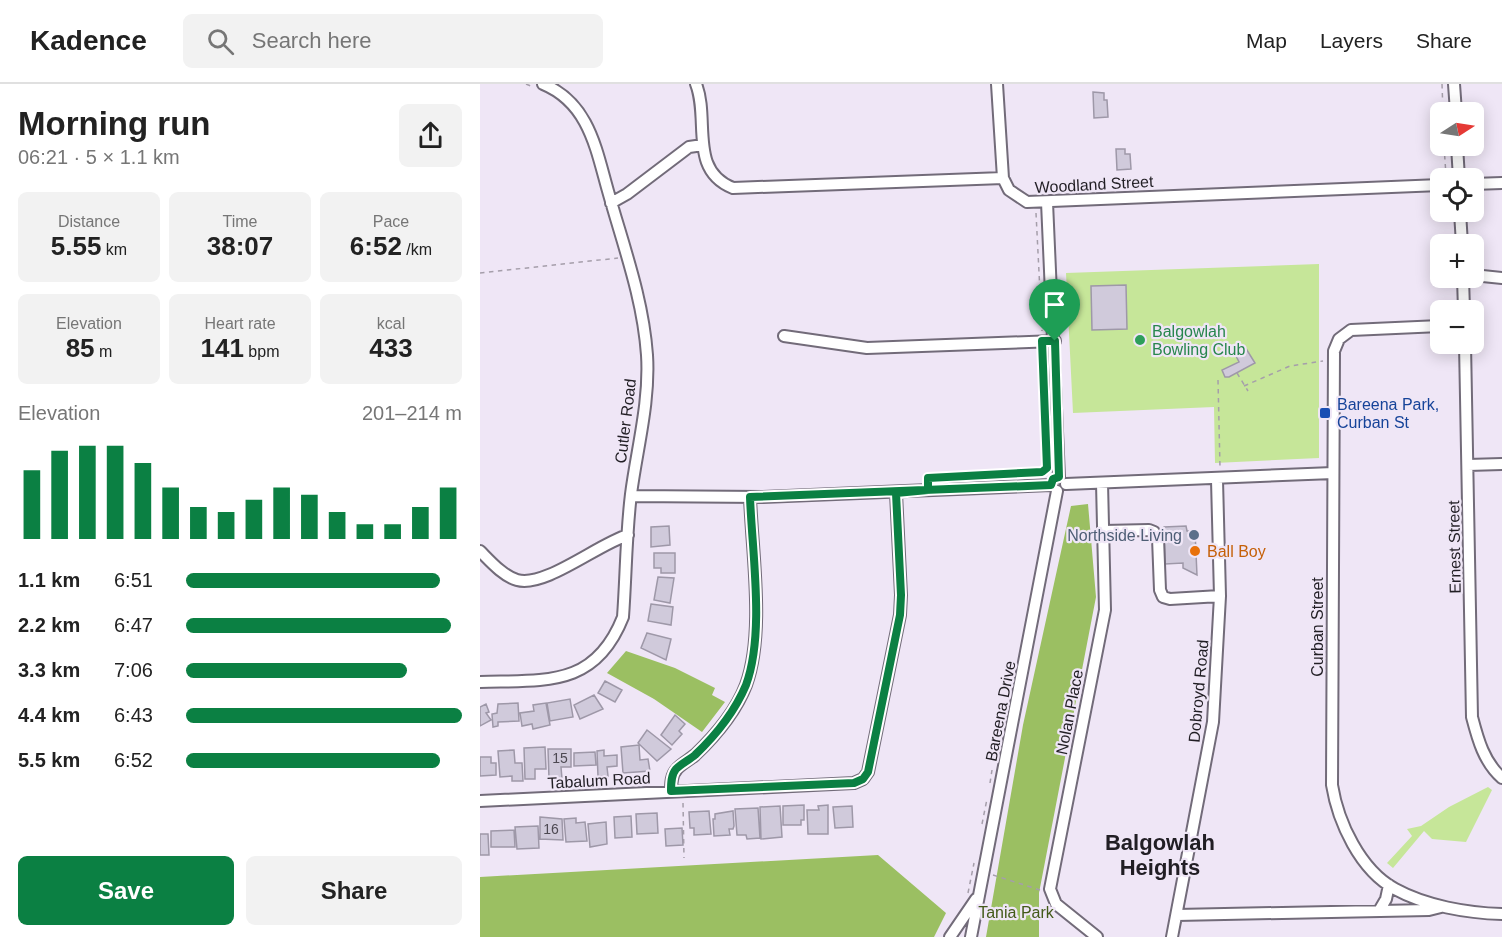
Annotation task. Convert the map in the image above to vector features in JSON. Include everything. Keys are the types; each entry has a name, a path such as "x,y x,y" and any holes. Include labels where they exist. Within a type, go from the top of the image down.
{"street":[{"path":"696,84 701,105 703,145 708,167 714,176 725,184 741,189 1003,178 997,84"},
{"path":"1454,84 1455,102"},
{"name":"Cutler Road","path":"480,681 535,681 568,677 597,660 616,635 624,617 631,496 645,405 647,355 637,289 591,130 570,100 554,88 542,87"},
{"path":"611,203 627,194 689,147 703,145"},
{"name":"Woodland Street","path":"1003,178 1009,190 1021,200 1047,202 1430,181"},
{"path":"1484,184 1502,183"},
{"name":"Bareena Drive","path":"971,936 1057,482 1055,341 1047,202"},
{"path":"1484,276 1502,278"},
{"name":"Curban Street","path":"1430,326 1347,332 1339,339 1334,358 1332,785 1341,821 1351,841 1374,872 1389,885 1442,907 1502,914"},
{"path":"784,336 867,348 1055,341"},
{"name":"Ernest Street","path":"1465,354 1470,694 1472,717 1481,749 1494,771 1502,778"},
{"path":"1468,465 1502,464"},
{"path":"631,496 750,497 896,493 1057,482 1217,480 1333,473"},
{"name":"Dobroyd Road","path":"1172,937 1214,722 1221,596 1217,480"},
{"name":"Nolan Place","path":"1051,894 1051,881 1105,610 1102,483"},
{"name":"Tabalum Road","path":"480,801 854,783 863,779 868,772 900,615 896,493"},
{"path":"671,791 672,779 676,770 715,735 746,685 754,652 756,628 750,497"},
{"path":"1104,531 1149,530 1154,532 1158,537 1160,590 1163,597 1170,599 1221,596"},
{"path":"480,551 495,566 517,580 547,578 610,540 628,535"},
{"path":"1378,911 1386,899 1389,885"},
{"path":"1051,894 1056,904 1097,937"},
{"path":"952,934 978,896"},
{"path":"1177,915 1429,910 1442,907"},
{"path":"952,934 965,926 969,928 971,936"}],"path":[{"path":"526,84 542,87"},
{"path":"1442,84 1443,102"},
{"path":"928,490 928,478 1042,472 1047,468 1036,213 1032,211"},
{"path":"480,273 620,258"},
{"path":"1244,386 1290,366 1327,360"},
{"path":"1237,374 1248,391"},
{"path":"1217,480 1220,470 1218,380"},
{"path":"1047,458 1057,482"},
{"path":"1015,474 1016,477 1039,478"},
{"path":"683,790 684,858"},
{"path":"984,872 1051,894"}],"green space":[{"path":"1319,264 1319,458 1215,463 1214,407 1073,413 1066,273"},
{"name":"Tania Park","path":"1088,504 1096,597 1039,893 1039,937 986,937 1023,725 1071,506"},
{"path":"626,651 675,668 715,688 712,695 725,702 702,732 654,699 607,673"},
{"path":"1488,787 1492,790 1466,842 1432,839 1424,831 1393,868 1387,863 1412,836 1407,829 1421,826 1449,807"},
{"path":"878,855 946,913 934,937 480,937 480,877"}],"building":[{"path":"1093,92 1104,93 1104,100 1107,100 1108,117 1094,118"},
{"path":"1116,149 1125,149 1125,154 1130,154 1131,169 1117,170"},
{"path":"1126,285 1127,329 1092,330 1091,286"},
{"path":"1245,347 1255,363 1225,377 1222,370 1239,362 1234,352"},
{"path":"669,526 670,545 651,547 651,527"},
{"path":"1186,526 1187,531 1195,531 1197,575 1183,568 1183,563 1165,564 1164,527"},
{"path":"654,553 675,553 675,573 661,573 661,568 654,568"},
{"path":"658,577 674,578 670,603 654,600"},
{"path":"651,604 673,607 671,625 648,621"},
{"path":"647,633 671,639 666,660 641,648"},
{"path":"605,681 622,690 615,702 598,693"},
{"path":"594,695 603,709 580,719 574,705"},
{"path":"570,699 573,717 550,721 547,703"},
{"path":"518,703 519,721 498,722 498,726 493,727 492,714 497,713 498,704"},
{"path":"546,703 550,725 533,729 532,724 522,726 520,713 534,711 533,705"},
{"path":"486,704 489,712 486,713 491,720 480,726 480,707"},
{"path":"675,715 685,724 679,731 682,734 672,745 661,735"},
{"path":"647,730 671,749 657,761 638,743"},
{"path":"639,745 640,760 648,759 650,771 623,773 621,747"},
{"path":"545,747 546,769 535,769 535,779 525,779 524,748"},
{"path":"548,749 571,749 571,767 561,767 562,779 549,779"},
{"path":"514,750 515,763 522,763 523,781 512,781 512,776 500,777 498,751"},
{"path":"604,750 604,756 617,755 617,766 607,767 608,776 598,776 597,751"},
{"path":"595,752 596,765 574,766 574,753"},
{"path":"480,757 491,757 491,763 496,763 496,775 480,776"},
{"path":"804,805 804,820 801,820 801,825 783,825 783,806"},
{"path":"828,805 828,834 808,834 807,810 819,810 818,806"},
{"path":"780,806 782,837 761,839 760,807"},
{"path":"852,806 853,827 835,828 833,807"},
{"path":"758,808 760,838 747,839 746,835 737,835 735,809"},
{"path":"709,811 711,834 694,835 694,828 690,828 689,812"},
{"path":"733,811 734,826 733,829 729,829 730,835 714,836 715,814"},
{"path":"657,813 658,833 637,834 636,814"},
{"path":"631,816 632,837 615,838 614,817"},
{"path":"540,817 562,819 563,840 540,839"},
{"path":"576,818 576,823 585,822 587,841 566,842 564,819"},
{"path":"606,822 607,844 590,847 588,824"},
{"path":"538,826 539,848 517,849 515,827"},
{"path":"682,828 683,845 666,846 665,829"},
{"path":"514,830 515,847 491,847 491,831"},
{"path":"480,834 488,834 489,855 480,855"}],"place":[{"name":"Balgowlah Bowling Club","path":"1140,340"},
{"name":"Bareena Park, Curban St","path":"1325,413"},
{"name":"Northside Living","path":"1194,535"},
{"name":"Ball Boy","path":"1195,551"}],"district":[{"name":"Balgowlah Heights","path":"1160,854"}],"route":[{"path":"1055,341 1042,341 1047,468 1042,472 928,478 928,490 896,493 900,615 868,772 863,779 854,783 671,791 672,779 676,770 715,735 746,685 754,652 756,628 750,497 896,493 1051,485 1053,479 1059,477 1055,341"}]}
